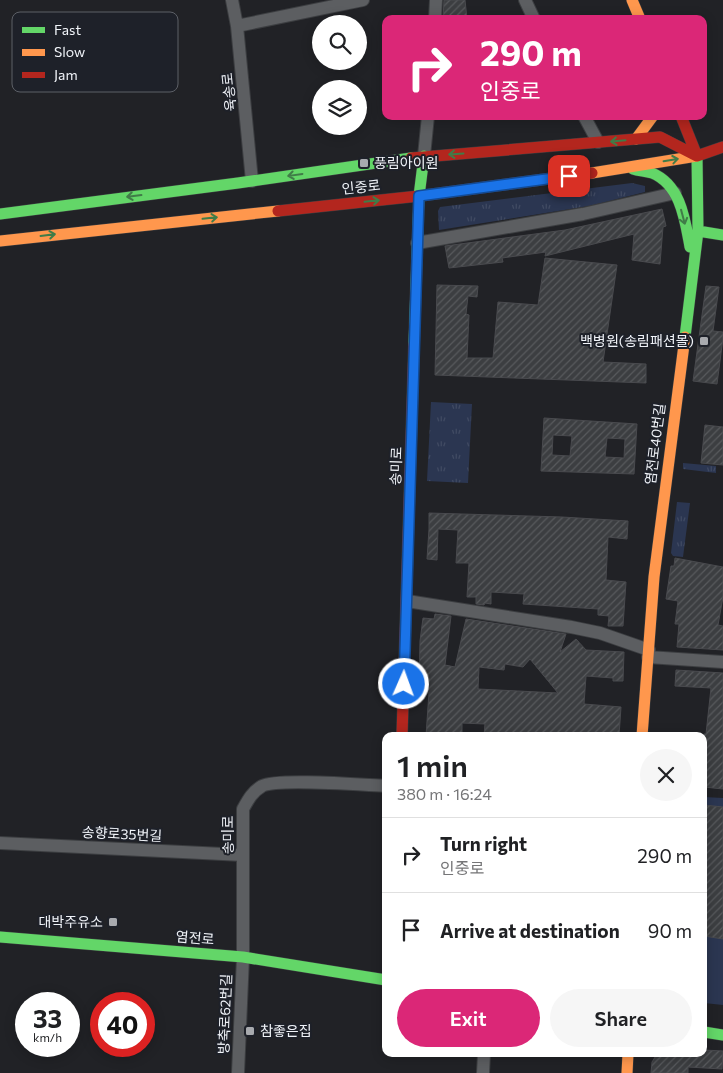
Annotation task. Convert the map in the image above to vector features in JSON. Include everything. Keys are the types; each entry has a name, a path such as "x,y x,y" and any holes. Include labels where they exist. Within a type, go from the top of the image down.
{"street":[{"name":"육송로","path":"232,0 237,26 252,181"},
{"path":"237,26 363,0"},
{"path":"435,15 436,0"},
{"path":"525,0 532,15"},
{"path":"632,0 638,15"},
{"path":"424,156 428,120"},
{"path":"586,120 598,142"},
{"path":"636,139 650,120"},
{"path":"682,120 697,156"},
{"path":"0,214 424,156 660,137 697,156"},
{"name":"인중로","path":"0,241 419,196 625,168 697,156 723,147"},
{"name":"송미로","path":"402,732 417,243 419,196 424,156"},
{"name":"염전로40번길","path":"642,732 654,578 698,230 697,156"},
{"path":"625,168 653,173 669,184 684,215 694,261"},
{"path":"417,243 583,214 674,193"},
{"path":"698,230 723,235"},
{"path":"407,600 600,633 649,653 723,662"},
{"name":"송미로","path":"242,957 243,810 252,793 264,785 282,782 382,786"},
{"name":"송향로35번길","path":"0,843 243,855"},
{"name":"염전로","path":"0,937 242,957 382,979"},
{"name":"방축로62번길","path":"238,1073 242,957"},
{"path":"707,1032 723,1035"},
{"path":"483,1073 484,1057"},
{"path":"627,1073 628,1057"}],"green space":[{"path":"632,183 645,186 645,192 589,206 439,230 438,211 440,207"},
{"path":"431,402 472,404 468,483 427,481"},
{"path":"683,463 716,466 716,473 683,469"},
{"path":"677,502 690,503 683,557 673,556 671,553"},
{"path":"707,797 723,798 723,1005 707,1003"}],"building":[{"path":"444,0 465,0 467,15 443,15"},
{"path":"662,209 666,226 663,227 660,264 632,260 634,234 545,256 546,252 502,258 503,262 449,268 445,246 565,230"},
{"path":"545,258 617,265 603,362 646,364 646,383 435,375 437,285 478,286 477,297 468,296 466,314 469,315 467,358 493,358 498,302 538,305"},
{"path":"706,286 719,287 713,331 723,332 717,384 693,381"},
{"path":"544,418 637,424 634,474 541,471","holes":["553,435 572,436 570,456 552,455","607,438 625,439 624,458 605,457"]},
{"path":"705,425 723,427 723,465 701,463"},
{"path":"429,513 628,521 627,539 608,537 606,580 626,582 623,626 608,626 609,616 598,615 598,609 523,604 524,594 491,592 491,604 476,604 476,597 467,597 469,563 456,563 458,530 438,529 437,560 427,559"},
{"path":"675,558 723,567 723,597 718,625 723,626 723,650 677,647 679,624 675,624 678,601 666,599 671,566 674,566"},
{"path":"435,614 451,616 445,665 455,667 466,619 566,634 560,652 576,639 586,650 624,652 623,681 613,681 613,678 586,676 584,704 621,707 619,732 484,732 485,724 462,723 462,732 426,732 429,692 419,691 420,641 423,618 434,619","holes":["530,659 558,693 478,689 479,667 504,670 505,664 523,667"]},
{"path":"676,670 723,673 723,789 707,787 706,732 711,688 675,686"},
{"path":"707,805 723,807 723,939 707,936"},
{"path":"707,1050 723,1051 722,1069 688,1067 688,1073 651,1073 652,1062 655,1057 707,1057"}],"traffic: fast":[{"path":"414,344 419,196 424,156"},
{"path":"685,337 698,231 697,156"},
{"path":"0,214 411,158"},
{"path":"633,169 652,173 669,186 680,204 690,247"},
{"path":"698,231 723,235"},
{"path":"0,937 243,957 382,979"},
{"path":"707,1032 723,1035"}],"traffic: slow":[{"path":"632,0 638,15"},
{"path":"636,139 650,120"},
{"path":"592,173 697,156"},
{"path":"0,241 278,211"},
{"path":"642,732 654,577 685,337"},
{"path":"627,1073 628,1057"}],"traffic: jam":[{"path":"683,120 697,156 723,147"},
{"path":"411,158 660,137 697,156"},
{"path":"278,211 419,196 592,173"},
{"path":"402,732 414,344"}],"place":[{"name":"풍림아이원","path":"364,163"},
{"name":"백병원(송림패션몰)","path":"704,341"},
{"name":"대박주유소","path":"113,922"},
{"name":"참좋은집","path":"250,1031"}],"route":[{"path":"404,684 419,196 569,176"}]}
